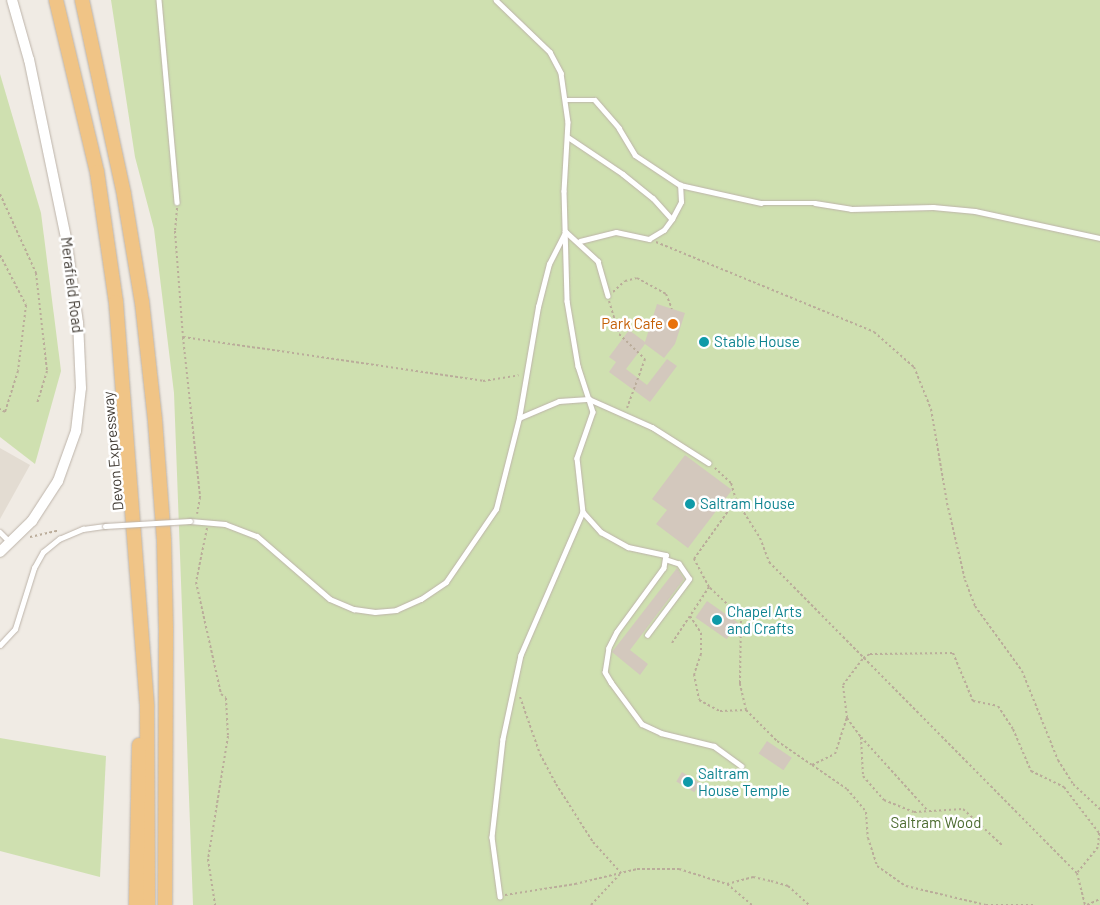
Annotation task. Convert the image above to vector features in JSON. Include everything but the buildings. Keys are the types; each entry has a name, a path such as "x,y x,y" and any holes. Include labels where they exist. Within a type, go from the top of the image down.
{"highway":[{"name":"Devon Expressway","path":"56,0 97,172 116,302 144,649 147,707 148,905"},
{"path":"82,0 124,194 142,302 154,420 164,541 166,628 165,905"},
{"path":"136,905 136,791 144,649"}],"street":[{"name":"Merafield Road","path":"0,552 32,521 58,481 76,431 81,388 78,323 66,238 29,60 12,0"}],"lane":[{"path":"159,0 178,202"},
{"path":"496,0 550,52 561,73 567,100 568,137 565,231 572,335 593,412 578,458 583,512 521,655 503,739 492,837 500,896"},
{"path":"567,100 595,100 619,128 635,155 680,185 762,203 815,203 851,209 933,207 975,211 1100,238"},
{"path":"568,137 623,174 672,219"},
{"path":"580,241 616,232 649,239 664,230 672,219 681,202 680,185"},
{"path":"565,231 580,241 598,261 608,296"},
{"path":"0,645 15,629 34,568 43,552 59,540 83,529 190,520 209,521 258,536 330,599 354,609 376,612 396,610 421,599 446,582 470,551 496,509 519,418 526,374 549,264 565,231"},
{"path":"519,418 559,402 589,399 624,413 709,463"},
{"path":"583,512 601,532 628,547 666,555 667,560"},
{"path":"0,532 10,542"},
{"path":"647,635 689,579 686,570 679,564 667,560"},
{"path":"667,560 617,632 609,648 606,672 642,724 662,733 714,746 742,766"}],"path":[{"path":"0,194 36,273 47,371 37,403"},
{"path":"178,202 175,230 182,336 200,497 199,512 190,520"},
{"path":"649,239 874,332 914,367 931,409 947,503 965,580 975,606 1022,671 1058,760 1073,784 1100,809"},
{"path":"0,255 26,305 18,371 5,412 0,409"},
{"path":"624,413 645,359 619,334 608,296 625,281 638,278 666,294 672,308"},
{"path":"182,336 483,381 526,374"},
{"path":"709,463 731,483 736,500 760,538 769,562 1077,873 1086,905 1100,899"},
{"path":"736,500 694,559 709,587 741,618 740,683 746,710 777,741 847,789 866,812 868,838 877,866 906,886 986,904 1035,905"},
{"path":"209,521 196,582 222,694 226,698 228,736 208,859 215,905"},
{"path":"672,643 709,587"},
{"path":"690,616 701,633 701,654 694,674 699,700 720,711 746,710"},
{"path":"812,765 835,754 847,718 843,685 863,658 870,654 880,656 954,653 973,701 998,706 1013,729 1031,771 1064,787 1099,833 1098,847 1077,873"},
{"path":"515,685 540,754 556,784 593,842 621,873"},
{"path":"847,718 861,737 929,812"},
{"path":"861,737 861,769 869,786 884,800 902,809 929,812 963,809 1002,845"},
{"path":"500,896 637,869 679,869 728,884 752,905"},
{"path":"591,905 621,873"},
{"path":"728,884 753,877 771,881 788,886 809,905"}],"shaded area":[{"path":"0,448 30,465 0,519"}],"green space":[{"name":"Saltram Wood","path":"111,0 1100,0 1100,905 193,905 174,393 154,229 135,157"},
{"path":"0,74 41,213 61,371 35,464 0,437"},
{"path":"0,738 106,756 100,877 0,851"}],"place":[{"name":"Park Cafe","path":"673,324"},
{"name":"Stable House","path":"704,342"},
{"name":"Saltram House","path":"690,504"},
{"name":"Chapel Arts and Crafts","path":"717,620"},
{"name":"Saltram House Temple","path":"688,782"}]}
